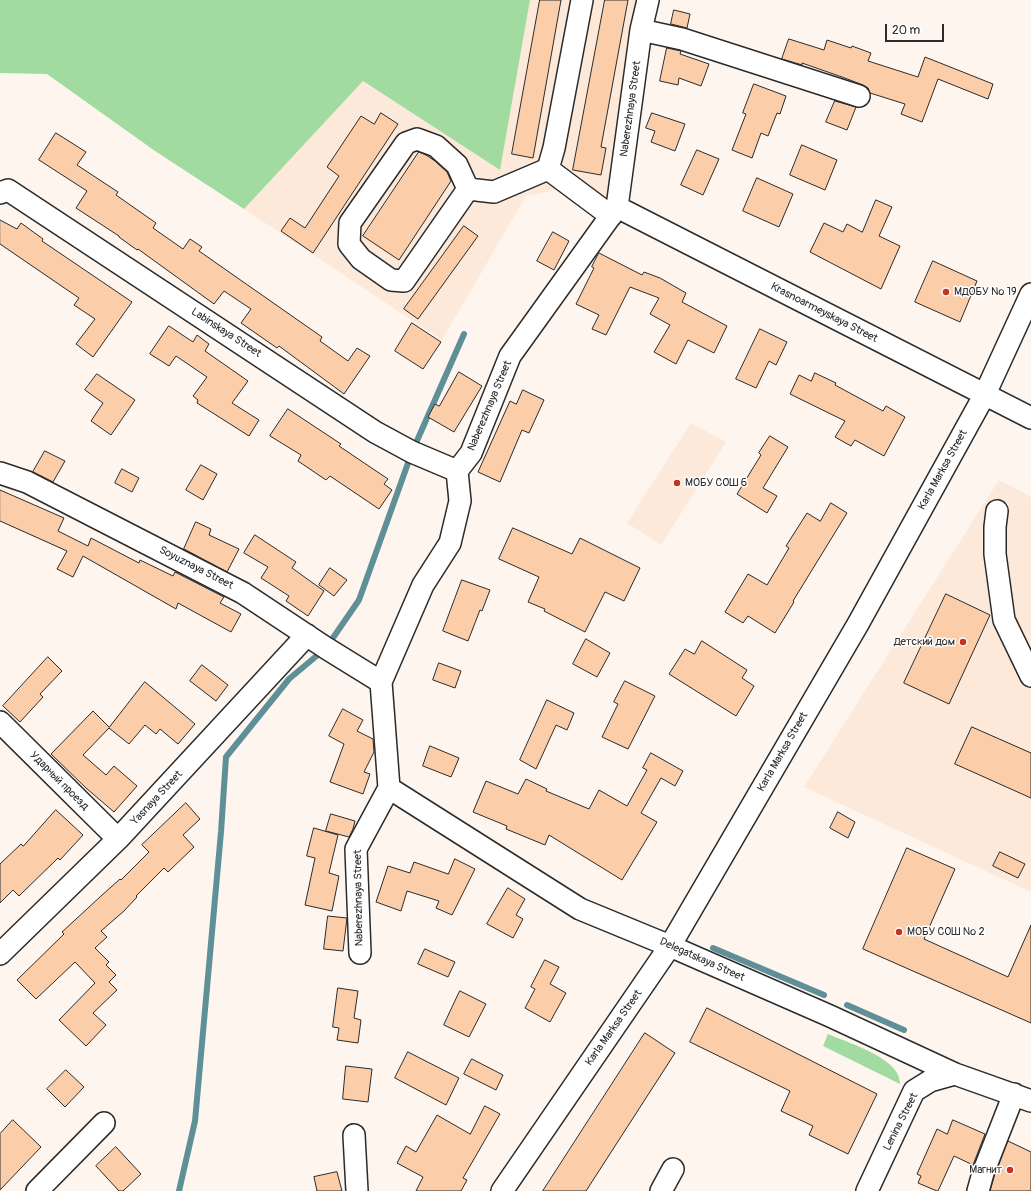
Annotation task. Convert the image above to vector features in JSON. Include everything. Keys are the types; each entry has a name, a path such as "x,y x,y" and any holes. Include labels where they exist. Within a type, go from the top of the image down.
{"street":[{"path":"468,189 494,192 548,169 554,148 582,0"},
{"name":"Naberezhnaya Street","path":"456,470 471,453 510,356 614,212 648,0"},
{"path":"642,30 682,39 859,96"},
{"path":"417,139 436,146 457,165 468,189 404,281 391,280 361,259 349,244 350,223 406,143 417,139"},
{"name":"Krasnoarmeyskaya Street","path":"548,169 614,212 1031,418"},
{"name":"Labinskaya Street","path":"0,193 8,190 376,432 412,452 456,470"},
{"name":"Karla Marksa Street","path":"502,1191 670,946 858,624 985,394 1031,294"},
{"path":"389,788 381,682 423,585 450,543 460,501 456,470"},
{"name":"Soyuznaya Street","path":"0,473 27,482 243,593 381,682"},
{"path":"997,511 995,527 995,554 1004,620 1031,676"},
{"name":"Yasnaya Street","path":"0,954 118,839 307,635"},
{"name":"Ударный проезд","path":"0,722 118,839"},
{"name":"Naberezhnaya Street","path":"360,953 356,849 389,788"},
{"name":"Delegatskaya Street","path":"389,788 580,909 670,946 830,1016 955,1074 1022,1098"},
{"name":"Lenina Street","path":"867,1191 914,1091 930,1081 955,1074"},
{"path":"978,1191 983,1173 1022,1098"},
{"path":"37,1191 104,1123"},
{"path":"354,1135 357,1191"},
{"path":"661,1191 673,1169"}],"shaded area":[{"path":"530,0 640,0 611,206 562,189 526,196 442,340 244,209 363,81 500,170"},
{"name":"МОБУ СОШ 6","path":"691,423 726,442 661,545 627,523"},
{"name":"Детский дом","path":"999,480 1031,497 1031,892 804,787"}],"green space":[{"path":"0,0 530,0 500,170 363,81 244,209 155,151 47,74 0,73"},
{"path":"828,1034 860,1047 883,1059 892,1066 898,1075 900,1084 823,1046"}],"building":[{"path":"540,0 561,0 533,158 512,154"},
{"path":"605,0 628,0 601,147 606,148 601,175 573,170"},
{"path":"674,10 690,14 687,28 671,24"},
{"path":"789,39 824,50 827,40 851,48 852,46 871,53 868,61 918,77 925,57 993,84 988,99 938,79 922,122 901,114 905,104 870,93 868,88 863,85 802,63 802,65 782,59"},
{"path":"667,48 681,51 680,54 709,64 701,86 679,78 678,85 660,81"},
{"path":"754,84 786,96 780,114 777,113 768,136 761,133 752,158 732,150 746,114 743,113"},
{"path":"835,101 856,107 847,130 826,122"},
{"path":"381,113 398,124 313,253 281,231 290,218 305,228 339,176 327,167 361,116 374,124"},
{"path":"652,113 685,124 675,151 651,142 655,131 646,128"},
{"path":"56,133 86,152 77,165 118,192 116,195 156,223 153,228 183,249 190,239 202,247 199,251 322,337 320,341 348,361 357,348 370,356 344,394 279,346 277,348 241,323 251,309 224,291 214,304 138,249 137,250 119,236 76,208 87,191 39,160"},
{"path":"802,145 837,160 825,190 790,175"},
{"path":"697,150 719,159 703,195 681,185"},
{"path":"419,152 435,161 447,172 451,181 399,260 363,236"},
{"path":"757,178 793,194 779,227 743,211"},
{"path":"876,200 892,207 879,236 900,246 881,289 810,252 824,223 843,232 847,224 862,232"},
{"path":"0,220 17,229 21,223 43,239 42,241 132,302 93,357 76,344 95,319 74,305 79,298 0,244"},
{"path":"464,226 478,236 418,319 404,309"},
{"path":"553,232 569,241 554,270 537,261"},
{"path":"599,253 642,275 644,272 660,278 686,293 682,302 727,326 714,353 688,340 676,364 654,352 670,325 650,314 659,298 630,287 606,335 592,329 599,315 576,304 594,268 592,267"},
{"name":"МДОБУ № 19","path":"933,261 977,281 960,322 915,302"},
{"path":"412,323 441,342 423,369 395,351"},
{"path":"169,326 193,342 197,335 209,344 205,351 248,381 232,403 259,420 249,436 197,403 198,400 193,396 207,377 176,356 169,366 150,354"},
{"path":"760,329 787,342 776,365 769,361 756,388 736,379"},
{"path":"459,372 482,386 454,432 428,417 435,404 439,406"},
{"path":"815,373 836,383 835,385 883,411 886,406 905,417 884,456 855,440 851,446 835,437 845,421 790,394 799,375 811,381"},
{"path":"97,374 135,400 111,435 91,421 103,403 85,390"},
{"path":"523,390 544,400 529,433 522,430 500,482 478,472 510,401 516,404"},
{"path":"288,409 341,444 339,446 388,479 384,484 392,490 379,509 330,476 326,480 298,461 301,455 270,436"},
{"path":"770,436 788,447 763,488 777,496 767,513 737,494 761,455 759,453"},
{"path":"45,451 65,461 53,482 33,472"},
{"path":"201,465 217,474 203,500 186,490"},
{"path":"122,469 139,478 132,492 115,483"},
{"path":"0,490 64,518 58,531 88,546 91,538 139,563 140,560 173,576 175,572 224,597 220,603 241,614 231,632 178,603 176,609 83,556 73,577 57,569 67,551 0,521"},
{"path":"831,503 847,513 775,633 748,616 743,623 725,612 748,574 767,585 789,548 786,546 807,513 820,521"},
{"path":"196,522 211,529 209,535 239,549 227,572 184,549"},
{"path":"513,528 572,554 580,538 640,568 624,601 605,592 585,632 544,611 545,609 528,602 539,577 499,559"},
{"path":"255,535 296,562 292,568 324,591 308,616 286,601 289,596 261,578 268,567 244,553"},
{"path":"330,568 347,580 334,596 319,585"},
{"path":"462,580 490,590 482,611 480,610 468,641 443,631"},
{"path":"946,594 990,615 949,704 904,683"},
{"path":"586,639 610,653 597,677 573,664"},
{"path":"702,641 747,670 742,678 754,686 736,716 669,674 685,649 694,654"},
{"path":"48,657 62,671 40,694 43,697 20,722 3,706"},
{"path":"439,663 461,671 455,688 433,680"},
{"path":"202,665 228,685 216,701 190,681"},
{"path":"625,681 655,696 628,749 602,737 618,704 614,702"},
{"path":"145,682 195,724 178,744 160,729 156,734 145,725 129,744 109,728 83,755 106,775 114,766 137,786 114,812 86,788 51,754 93,711 109,727"},
{"path":"547,700 574,713 567,730 556,725 536,769 520,760"},
{"path":"343,709 363,720 357,731 373,739 374,752 364,772 370,774 363,794 330,782 344,744 329,736"},
{"path":"972,727 1031,753 1031,798 955,764"},
{"path":"430,746 459,758 451,777 423,766"},
{"path":"651,753 683,771 675,786 661,778 641,813 657,822 622,880 549,835 545,845 506,829 507,826 473,812 486,781 518,794 526,779 547,789 546,791 589,809 599,790 627,806 647,770 643,768"},
{"path":"186,803 200,819 183,835 194,847 168,872 164,868 136,896 137,897 124,911 101,931 107,937 95,948 109,962 106,965 116,975 109,982 117,990 93,1013 106,1025 86,1046 59,1020 95,983 75,962 36,999 17,980 64,934 62,932 120,879 121,880 149,852 142,845"},
{"path":"56,810 83,835 60,860 58,858 19,896 13,890 0,903 0,864 21,844 23,846"},
{"path":"838,812 855,822 848,838 830,828"},
{"path":"331,814 355,821 349,837 326,831"},
{"path":"314,828 338,835 329,873 339,876 332,911 305,905 315,858 307,856"},
{"name":"МОБУ СОШ № 2","path":"907,848 955,869 924,939 1008,977 1031,925 1031,1023 863,949"},
{"path":"1000,852 1025,864 1018,878 993,866"},
{"path":"455,859 475,869 452,915 436,908 439,901 407,891 401,911 376,902 388,866 410,873 414,862 448,874"},
{"path":"508,888 525,899 516,915 523,919 513,938 487,924"},
{"path":"328,916 347,918 343,951 324,949"},
{"path":"425,949 455,962 448,977 418,964"},
{"path":"545,960 559,967 550,984 566,993 550,1022 525,1008 535,989 531,987"},
{"path":"338,988 358,991 354,1018 361,1020 358,1043 337,1040 339,1028 333,1027"},
{"path":"460,991 486,1004 469,1037 444,1025"},
{"path":"707,1008 877,1094 848,1154 809,1135 813,1126 781,1111 790,1091 690,1042"},
{"path":"645,1033 675,1053 586,1191 543,1191"},
{"path":"408,1052 459,1078 446,1105 395,1078"},
{"path":"472,1059 503,1075 496,1090 464,1074"},
{"path":"346,1066 372,1069 368,1102 343,1099"},
{"path":"66,1070 84,1087 65,1107 47,1089"},
{"path":"485,1106 500,1114 463,1178 467,1180 461,1191 416,1191 423,1177 397,1163 406,1146 416,1152 437,1115 470,1134"},
{"path":"13,1120 41,1147 0,1190 0,1134"},
{"path":"953,1120 985,1134 973,1165 954,1156 937,1191 918,1183 921,1176 917,1174 937,1129 947,1134"},
{"name":"Магнит","path":"1008,1141 1031,1152 1031,1191 990,1191"},
{"path":"116,1147 141,1174 123,1191 119,1191 96,1166"},
{"path":"337,1172 342,1191 317,1191 314,1177"}],"waterway":[{"path":"179,1191 195,1121 221,832 226,757 289,679 326,648 359,600 412,452 464,334"},
{"path":"713,948 824,995"},
{"path":"847,1005 904,1030"}],"place":[{"name":"МДОБУ № 19","path":"946,292"},
{"name":"МОБУ СОШ 6","path":"677,483"},
{"name":"Детский дом","path":"963,642"},
{"name":"МОБУ СОШ № 2","path":"899,932"},
{"name":"Магнит","path":"1010,1170"}]}
